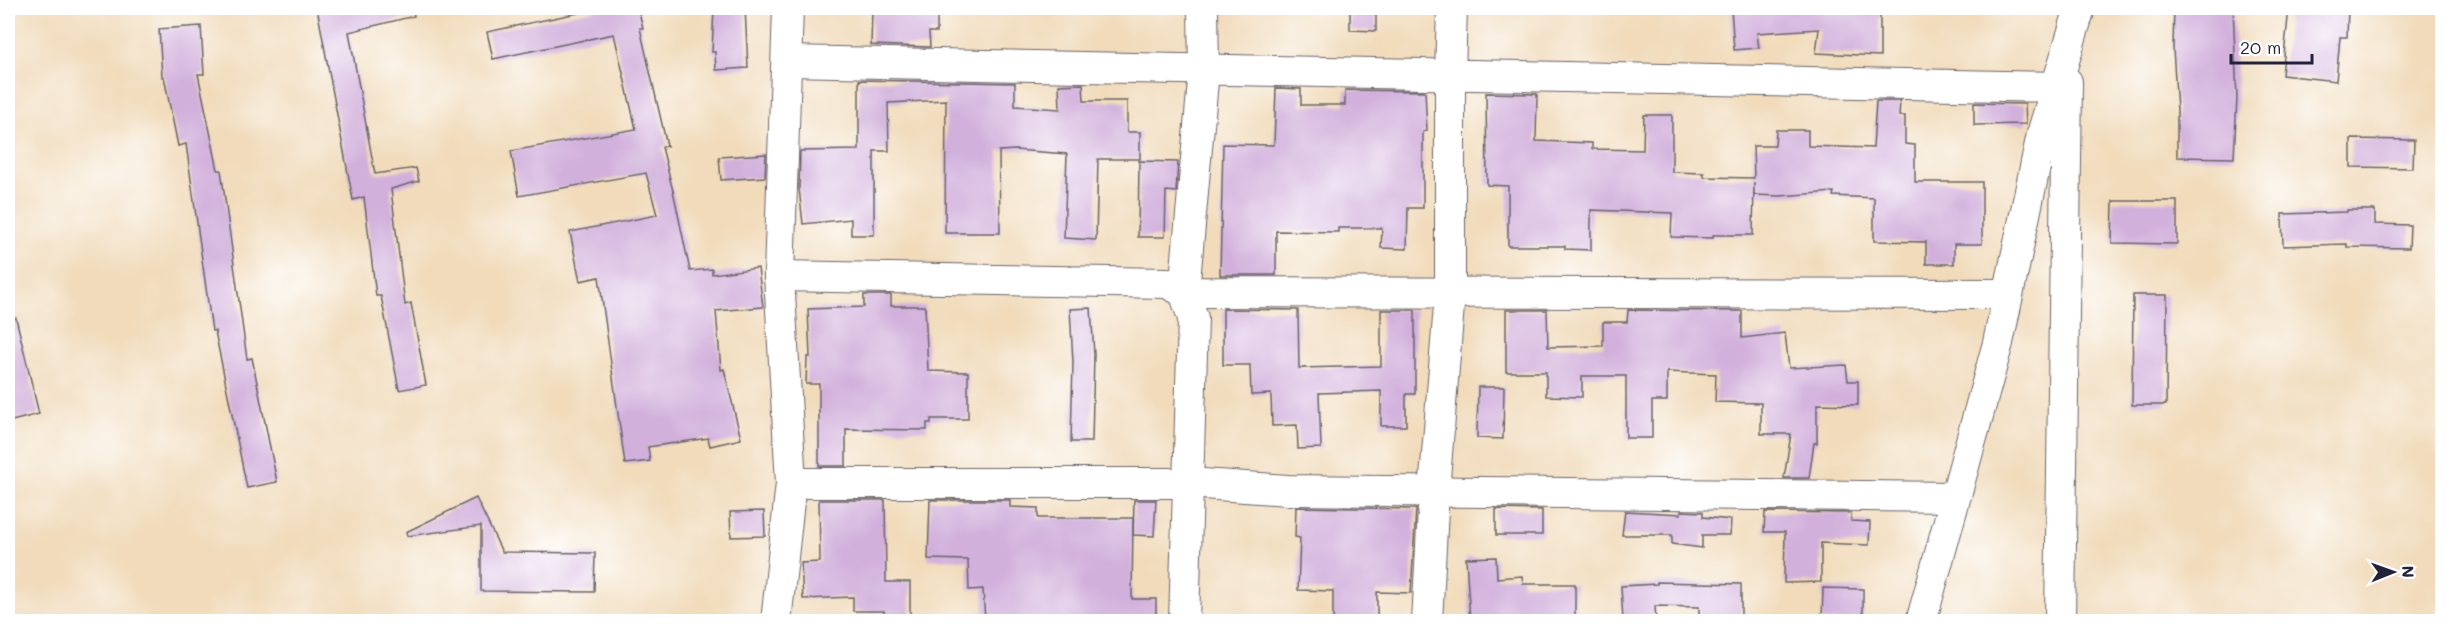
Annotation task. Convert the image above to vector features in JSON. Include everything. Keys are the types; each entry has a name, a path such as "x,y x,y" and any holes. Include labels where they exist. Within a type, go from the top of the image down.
{"street":[{"path":"776,621 791,483 779,276 789,8"},
{"path":"1184,621 1193,318 1184,292 1204,70 1203,8"},
{"path":"1427,621 1434,491 1450,293 1452,8"},
{"path":"2060,621 2069,8"},
{"path":"1921,621 1998,343 2042,134 2080,8"},
{"path":"787,61 2056,87"},
{"path":"779,276 1167,283 1184,292 2008,294"},
{"path":"791,483 1189,483 1288,490 1955,497"}],"building":[{"path":"317,8 413,8 414,16 349,32 375,174 416,168 419,181 391,189 405,305 411,303 426,385 399,390 381,296 376,296 364,197 353,200"},
{"path":"602,8 638,8 643,28 640,28 667,146 662,147 690,271 712,269 712,274 758,268 763,307 716,311 721,370 724,369 741,439 710,446 708,438 648,447 650,461 625,464 599,277 580,281 570,232 657,215 646,173 519,196 511,151 636,129 614,34 493,59 487,32"},
{"path":"714,8 745,8 748,68 716,70 715,52 712,52"},
{"path":"872,8 937,8 937,32 929,32 930,47 871,45"},
{"path":"1350,8 1376,8 1376,31 1350,30"},
{"path":"1731,8 1880,8 1880,56 1816,53 1819,29 1757,33 1759,48 1734,50"},
{"path":"2174,8 2233,8 2237,98 2234,158 2177,157 2173,48"},
{"path":"2289,8 2348,8 2347,37 2340,37 2336,81 2282,75"},
{"path":"201,26 204,74 198,74 218,170 221,170 247,359 252,358 277,482 247,488 215,331 212,331 186,144 178,146 164,77 162,77 159,29"},
{"path":"859,80 1015,83 1015,106 1060,109 1059,85 1083,84 1084,101 1127,101 1127,132 1140,132 1140,159 1098,159 1096,240 1064,238 1067,154 1015,150 999,151 1000,233 945,233 946,100 888,103 889,151 874,151 874,235 851,235 851,219 803,224 799,188 800,151 859,150"},
{"path":"1276,88 1301,89 1301,105 1345,105 1345,90 1425,91 1427,131 1423,132 1423,208 1408,208 1407,249 1381,248 1382,228 1338,228 1338,232 1276,231 1276,275 1220,275 1223,144 1274,145"},
{"path":"1486,93 1537,94 1536,141 1592,143 1592,149 1643,150 1644,115 1672,115 1672,172 1704,173 1704,177 1754,178 1753,146 1775,146 1776,130 1808,130 1808,146 1873,148 1876,101 1900,101 1899,116 1905,116 1905,144 1915,145 1915,182 1982,182 1982,244 1954,244 1954,264 1926,264 1926,242 1874,241 1874,198 1833,196 1834,192 1780,196 1754,195 1754,182 1753,235 1713,235 1713,238 1671,237 1672,213 1591,210 1591,250 1565,249 1565,246 1508,246 1508,186 1487,185"},
{"path":"1974,103 2025,104 2026,124 1974,125"},
{"path":"2351,139 2414,140 2413,168 2351,167"},
{"path":"766,154 765,177 721,180 719,157"},
{"path":"1139,161 1178,162 1176,192 1166,191 1165,237 1138,237"},
{"path":"2113,201 2177,201 2177,244 2112,243"},
{"path":"2347,210 2375,210 2375,224 2410,225 2409,248 2347,247 2347,244 2283,246 2282,214 2347,212"},
{"path":"864,295 891,295 891,306 925,306 928,371 968,372 968,419 931,419 931,423 927,423 927,430 846,429 846,466 819,466 819,384 806,384 807,357 810,357 808,309 864,307"},
{"path":"2133,295 2167,295 2166,405 2132,405"},
{"path":"1091,308 1094,354 1092,442 1071,442 1073,362 1070,309"},
{"path":"1223,309 1298,310 1299,368 1381,366 1381,310 1415,310 1415,394 1406,394 1406,426 1381,426 1381,391 1319,393 1321,448 1298,449 1297,425 1272,426 1271,394 1251,395 1250,365 1223,365"},
{"path":"1506,310 1547,310 1548,347 1603,346 1603,322 1627,322 1628,310 1742,311 1742,338 1785,333 1789,368 1846,365 1848,381 1858,381 1858,405 1817,404 1817,443 1814,443 1809,478 1784,478 1791,434 1761,434 1761,403 1715,402 1716,374 1667,372 1667,401 1652,401 1652,438 1626,438 1626,376 1582,376 1582,397 1546,396 1546,372 1506,372"},
{"path":"16,318 39,414 8,422 8,319"},
{"path":"1478,387 1504,387 1503,439 1477,438"},
{"path":"476,498 502,552 595,553 594,592 481,591 481,526 407,536 406,532"},
{"path":"819,500 885,500 886,582 910,582 910,621 884,621 884,611 853,611 853,597 803,599 801,563 820,562"},
{"path":"930,500 1010,500 1010,507 1038,508 1038,518 1133,518 1132,599 1156,599 1156,621 985,621 983,589 969,590 968,560 928,559"},
{"path":"1134,500 1156,500 1154,536 1133,535"},
{"path":"1296,507 1416,509 1411,593 1377,592 1377,620 1333,621 1333,591 1298,590 1300,538 1295,537"},
{"path":"1496,509 1542,510 1542,535 1496,535"},
{"path":"764,511 765,536 731,537 730,512"},
{"path":"1625,511 1681,514 1681,511 1703,512 1703,517 1731,520 1730,535 1702,535 1702,548 1672,544 1672,535 1622,535"},
{"path":"1765,512 1851,513 1851,521 1870,522 1869,545 1821,543 1821,582 1784,583 1785,532 1764,532"},
{"path":"1496,557 1497,578 1522,576 1523,584 1575,584 1575,621 1470,621 1466,558"},
{"path":"1657,582 1741,584 1741,621 1699,621 1699,607 1655,606 1656,621 1623,621 1621,586 1657,584"},
{"path":"1823,588 1863,589 1863,621 1822,621"}]}
